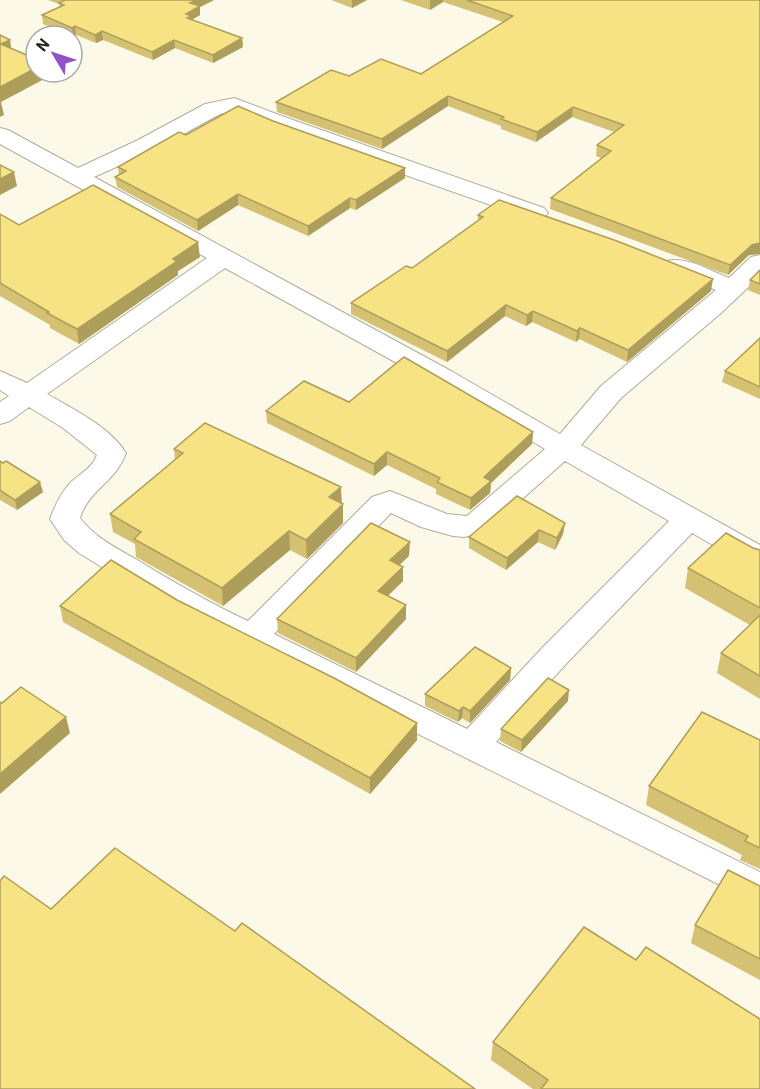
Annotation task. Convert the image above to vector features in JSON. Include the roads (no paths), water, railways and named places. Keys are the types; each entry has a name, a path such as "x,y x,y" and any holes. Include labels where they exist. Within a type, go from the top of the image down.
{"street":[{"path":"77,177 146,145 213,109 234,104 282,124 554,219"},
{"path":"0,135 442,377 563,448 760,558"},
{"path":"0,415 13,387 224,257"},
{"path":"657,258 732,288"},
{"path":"252,637 382,504 390,501 449,527 460,528 475,525 563,448 612,392 760,262"},
{"path":"13,387 68,419 101,442 112,453 107,469 78,492 69,506 65,519 75,533 90,546 191,607 760,889"},
{"path":"472,745 554,656 688,519"}]}
